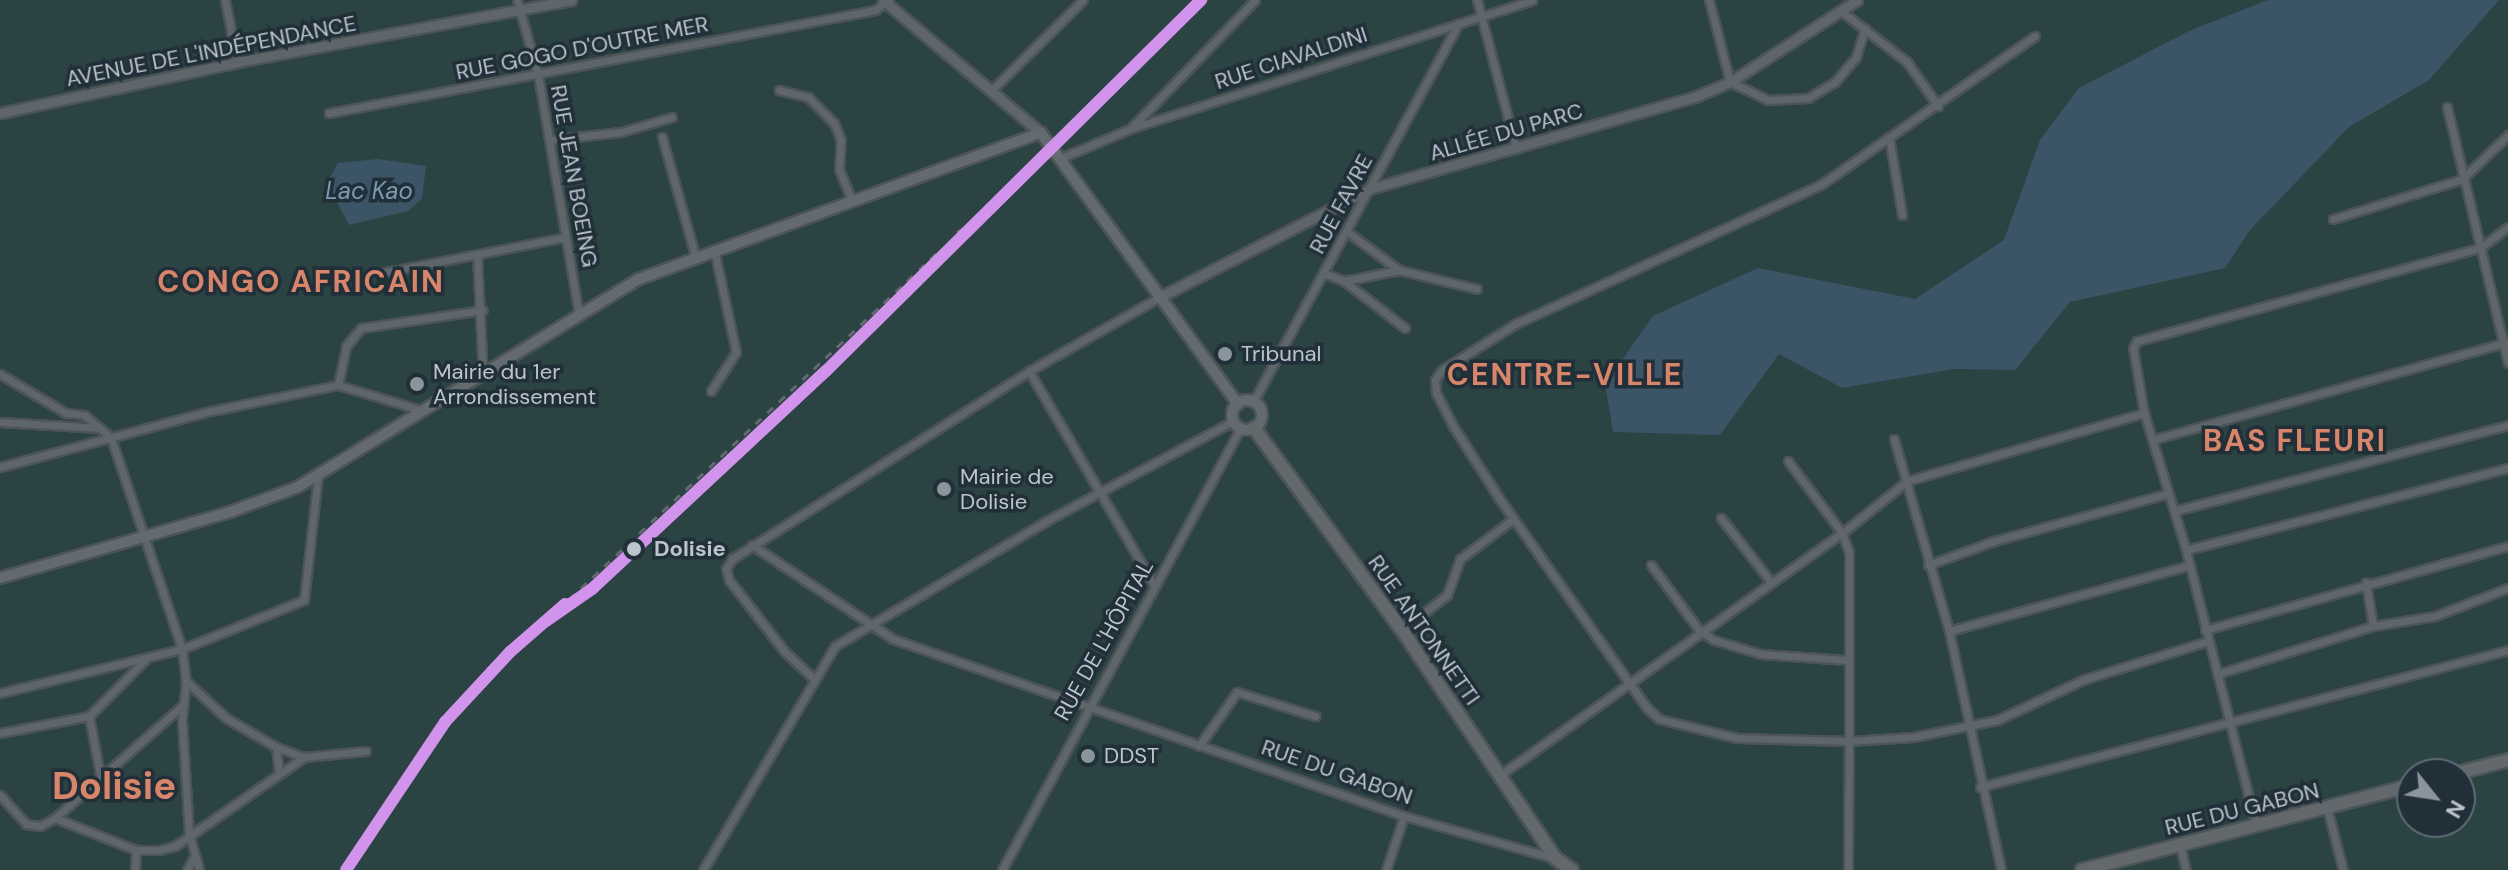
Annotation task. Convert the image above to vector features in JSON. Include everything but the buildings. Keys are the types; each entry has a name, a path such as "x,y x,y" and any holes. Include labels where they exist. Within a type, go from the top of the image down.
{"highway":[{"name":"RUE ANTONNETTI","path":"1243,426 1402,630 1555,858"},
{"path":"2476,768 2508,760"},
{"name":"RUE DU GABON","path":"2082,870 2125,865 2180,845 2396,789"},
{"name":"RUE DU GABON","path":"1555,858 1572,870"}],"main road":[{"path":"0,578 230,512 318,476 579,314 695,255 1041,133 1063,157 1238,404 1243,426 1262,418 1253,402 1238,404"}],"street":[{"path":"225,0 237,62"},
{"name":"AVENUE DE L'INDÉPENDANCE","path":"0,113 520,5 571,0"},
{"path":"994,88 1083,0"},
{"path":"1132,128 1255,0"},
{"path":"1477,0 1516,149"},
{"name":"RUE CIAVALDINI","path":"1063,157 1132,128 1532,0"},
{"path":"1709,0 1730,82 1768,100 1808,98 1847,71 1865,28"},
{"name":"ALLÉE DU PARC","path":"1160,297 1369,189 1516,149 1730,82 1857,0"},
{"path":"886,1 994,88 1041,133"},
{"name":"RUE GOGO D'OUTRE MER","path":"329,113 875,10 886,1"},
{"name":"RUE JEAN BOEING","path":"520,5 538,75 579,314"},
{"path":"1841,11 1925,81 1938,106"},
{"name":"RUE FAVRE","path":"1253,402 1326,274 1346,231 1459,23"},
{"path":"2035,36 1822,184 1515,324 1442,370 1436,393 1513,519 1659,719 1737,738 1849,741 1970,726 2010,715 2085,679 2208,641"},
{"path":"779,90 808,97 834,123 841,140 839,169 851,199"},
{"path":"2447,107 2462,179 2506,344 2508,363"},
{"path":"549,140 621,132 672,117"},
{"path":"2333,219 2462,179 2508,135"},
{"path":"662,137 695,255"},
{"path":"1889,137 1902,215"},
{"path":"2256,825 2186,550 2155,439 2144,413 2130,355 2137,341 2480,248 2508,227"},
{"path":"1346,231 1399,270 1477,289"},
{"path":"386,272 566,237"},
{"path":"711,391 736,352 714,249"},
{"path":"477,254 483,310 483,375"},
{"path":"1344,281 1399,270"},
{"path":"1326,274 1344,281 1405,328"},
{"path":"813,678 785,652 729,580 726,569 732,559 1029,371 1160,297"},
{"path":"338,385 346,346 361,328 483,310"},
{"path":"2155,439 2506,344"},
{"path":"1029,371 1154,585"},
{"path":"0,374 100,428 111,438 147,536 182,649 186,681 184,704 189,834 193,859 199,870"},
{"path":"0,467 338,385 426,411"},
{"path":"1500,775 1699,630 1842,533 1907,481 2144,413"},
{"path":"0,422 100,428"},
{"path":"2174,511 2508,425"},
{"path":"703,870 813,678 835,646 1101,492 1243,426"},
{"name":"RUE DE L'HÔPITAL","path":"1002,870 1243,426"},
{"path":"1894,439 1949,631 1980,787 2001,870"},
{"path":"1788,461 1842,533 1852,578 1847,660 1848,870"},
{"path":"2186,550 2508,468"},
{"path":"0,693 182,649 304,600 318,476"},
{"path":"1928,565 1994,541 2169,493"},
{"path":"1721,518 1771,582"},
{"path":"1402,630 1447,595 1460,559 1513,519"},
{"name":"RUE DU GABON","path":"752,545 869,627 993,677 1404,816 1555,858"},
{"path":"2205,630 2508,546"},
{"path":"1651,565 1699,630 1761,654 1847,660"},
{"path":"1949,631 2190,565"},
{"path":"2366,583 2373,626"},
{"path":"2217,674 2373,626 2435,616 2508,588"},
{"path":"1980,787 2231,726 2508,650"},
{"path":"0,733 89,716 147,659"},
{"path":"186,681 226,718 276,747 304,757 366,751"},
{"path":"1199,746 1228,699 1237,692 1315,716"},
{"path":"0,795 26,824 40,826 55,818 100,774 184,704"},
{"path":"89,716 100,774"},
{"path":"276,747 279,772"},
{"path":"55,818 136,850 175,846 304,757"},
{"path":"2327,808 2343,870"},
{"path":"1386,870 1404,816"},
{"path":"2180,845 2186,870"},
{"path":"135,870 136,850"},
{"path":"187,870 193,859"}],"green space":[{"path":"0,0 2508,0 2508,870 0,870"}],"water":[{"path":"2268,0 2499,0 2429,80 2349,127 2250,230 2225,268 2070,302 2015,370 1954,369 1842,388 1779,354 1720,435 1613,432 1605,384 1653,316 1758,268 1915,299 2004,240 2040,140 2079,88 2189,31"},
{"name":"Lac Kao","path":"378,159 426,166 422,199 408,211 349,225 327,183 338,163"}],"railway":[{"path":"957,232 993,210"},
{"path":"546,621 940,250"}],"transit line":[{"path":"546,621 592,589 826,371 1201,0"},
{"path":"346,870 445,722 510,652 565,604"}],"place":[{"name":"Tribunal","path":"1225,354"},
{"name":"Mairie du 1er Arrondissement","path":"417,384"},
{"name":"Mairie de Dolisie","path":"944,489"},
{"name":"Dolisie","path":"634,549"},
{"name":"DDST","path":"1088,756"}],"district":[{"name":"CONGO AFRICAIN","path":"301,282"},
{"name":"CENTRE-VILLE","path":"1565,375"},
{"name":"BAS FLEURI","path":"2295,441"},
{"name":"Dolisie","path":"114,787"}]}
